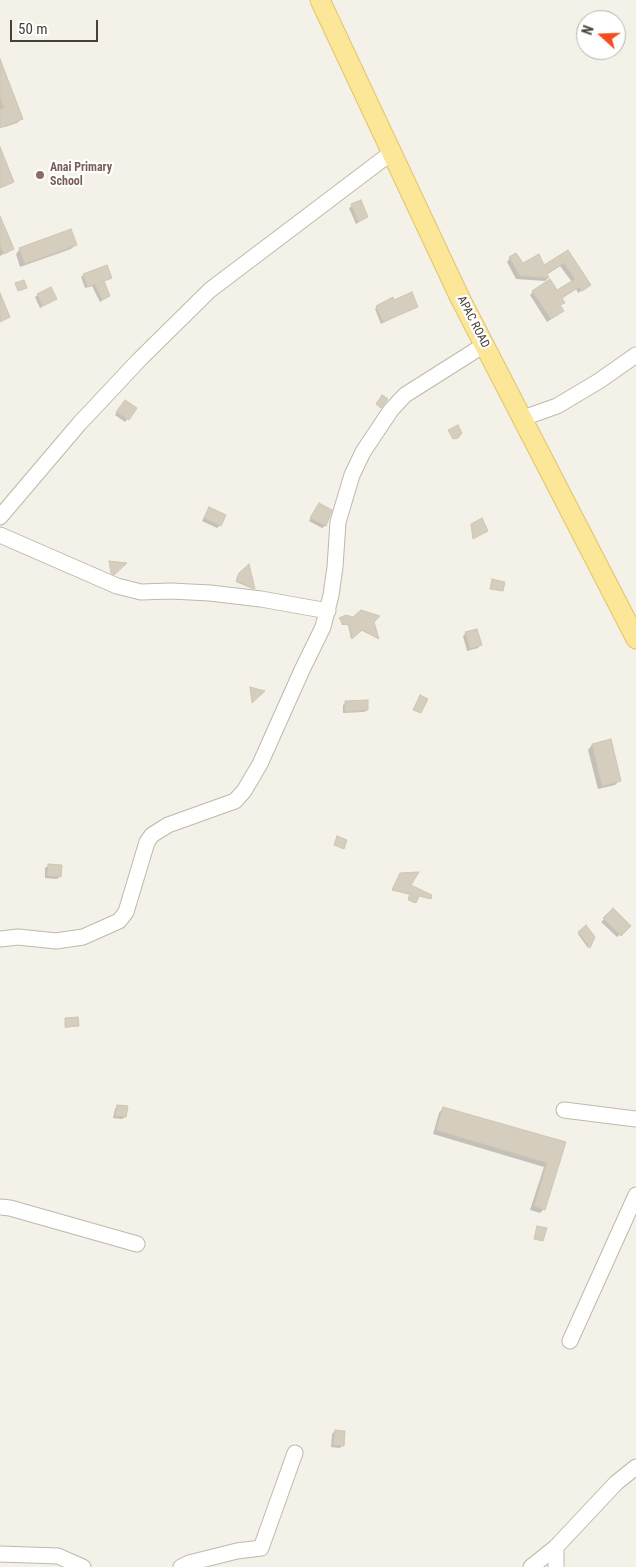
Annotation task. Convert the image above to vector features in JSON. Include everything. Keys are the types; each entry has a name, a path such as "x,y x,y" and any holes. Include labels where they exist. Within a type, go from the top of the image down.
{"main road":[{"name":"APAC ROAD","path":"320,0 391,153 484,345 636,639"}],"street":[{"path":"0,517 79,424 139,360 210,290 391,153"},
{"path":"0,939 18,937 56,940 83,937 119,921 123,918 147,842 152,835 168,825 235,801 244,791 260,764 323,626 328,611 335,567 338,522 349,484 363,452 391,410 405,395 484,345"},
{"path":"523,418 557,406 636,355"},
{"path":"0,535 117,586 141,592 210,593 261,599 328,611"},
{"path":"564,1110 636,1119"},
{"path":"570,1341 636,1195"},
{"path":"0,1207 10,1208 137,1244"},
{"path":"181,1567 189,1563 237,1551 262,1548 295,1453"},
{"path":"531,1567 556,1547 616,1483 636,1467"},
{"path":"556,1547 556,1567"},
{"path":"0,1554 58,1556 82,1567"}],"building":[{"path":"0,59 23,119 0,128 0,109 4,108 0,98"},
{"path":"0,147 14,182 0,188"},
{"path":"361,200 368,217 358,222 351,204"},
{"path":"0,216 14,249 4,254 0,245"},
{"path":"71,229 77,245 25,264 19,248"},
{"path":"568,250 591,285 582,291 579,287 562,298 565,303 560,305 564,311 551,319 532,291 550,279 557,290 575,279 564,263 547,274 549,278 520,276 509,257 516,253 523,263 539,254 544,265"},
{"path":"107,265 112,278 104,281 110,296 102,300 95,284 88,287 83,274"},
{"path":"24,280 27,288 18,291 15,283"},
{"path":"51,287 57,299 43,306 37,294"},
{"path":"412,292 418,307 383,322 376,306 393,297 394,300"},
{"path":"0,293 10,317 0,322"},
{"path":"382,395 388,399 381,408 376,404"},
{"path":"125,400 137,408 129,420 116,412"},
{"path":"458,425 462,433 458,438 453,439 448,430"},
{"path":"319,503 332,510 326,526 310,518"},
{"path":"209,507 226,515 221,526 204,518"},
{"path":"482,518 488,531 473,539 471,524"},
{"path":"109,561 127,563 114,575 111,573"},
{"path":"249,564 255,589 236,581 239,573"},
{"path":"492,579 505,582 503,591 490,589"},
{"path":"361,610 380,616 374,622 379,639 362,630 352,639 349,625 343,624 339,618 346,615 353,617"},
{"path":"477,629 482,645 470,649 465,632"},
{"path":"250,687 265,691 252,703"},
{"path":"420,695 428,699 421,713 413,710"},
{"path":"368,700 368,710 345,712 345,701"},
{"path":"611,739 621,781 602,786 592,744"},
{"path":"337,836 347,840 344,849 334,845"},
{"path":"48,864 62,865 61,877 47,876"},
{"path":"419,872 411,885 432,895 431,899 419,896 416,903 408,899 410,894 392,890 400,873"},
{"path":"613,908 631,926 621,936 603,918"},
{"path":"586,925 595,937 590,948 578,932"},
{"path":"78,1017 79,1026 65,1027 65,1018"},
{"path":"117,1105 128,1106 126,1117 115,1116"},
{"path":"443,1107 566,1142 545,1210 534,1206 547,1163 436,1130"},
{"path":"537,1226 547,1228 543,1241 534,1239"},
{"path":"335,1430 345,1431 344,1446 333,1445"}],"place":[{"name":"Anai Primary School","path":"40,175"}]}
